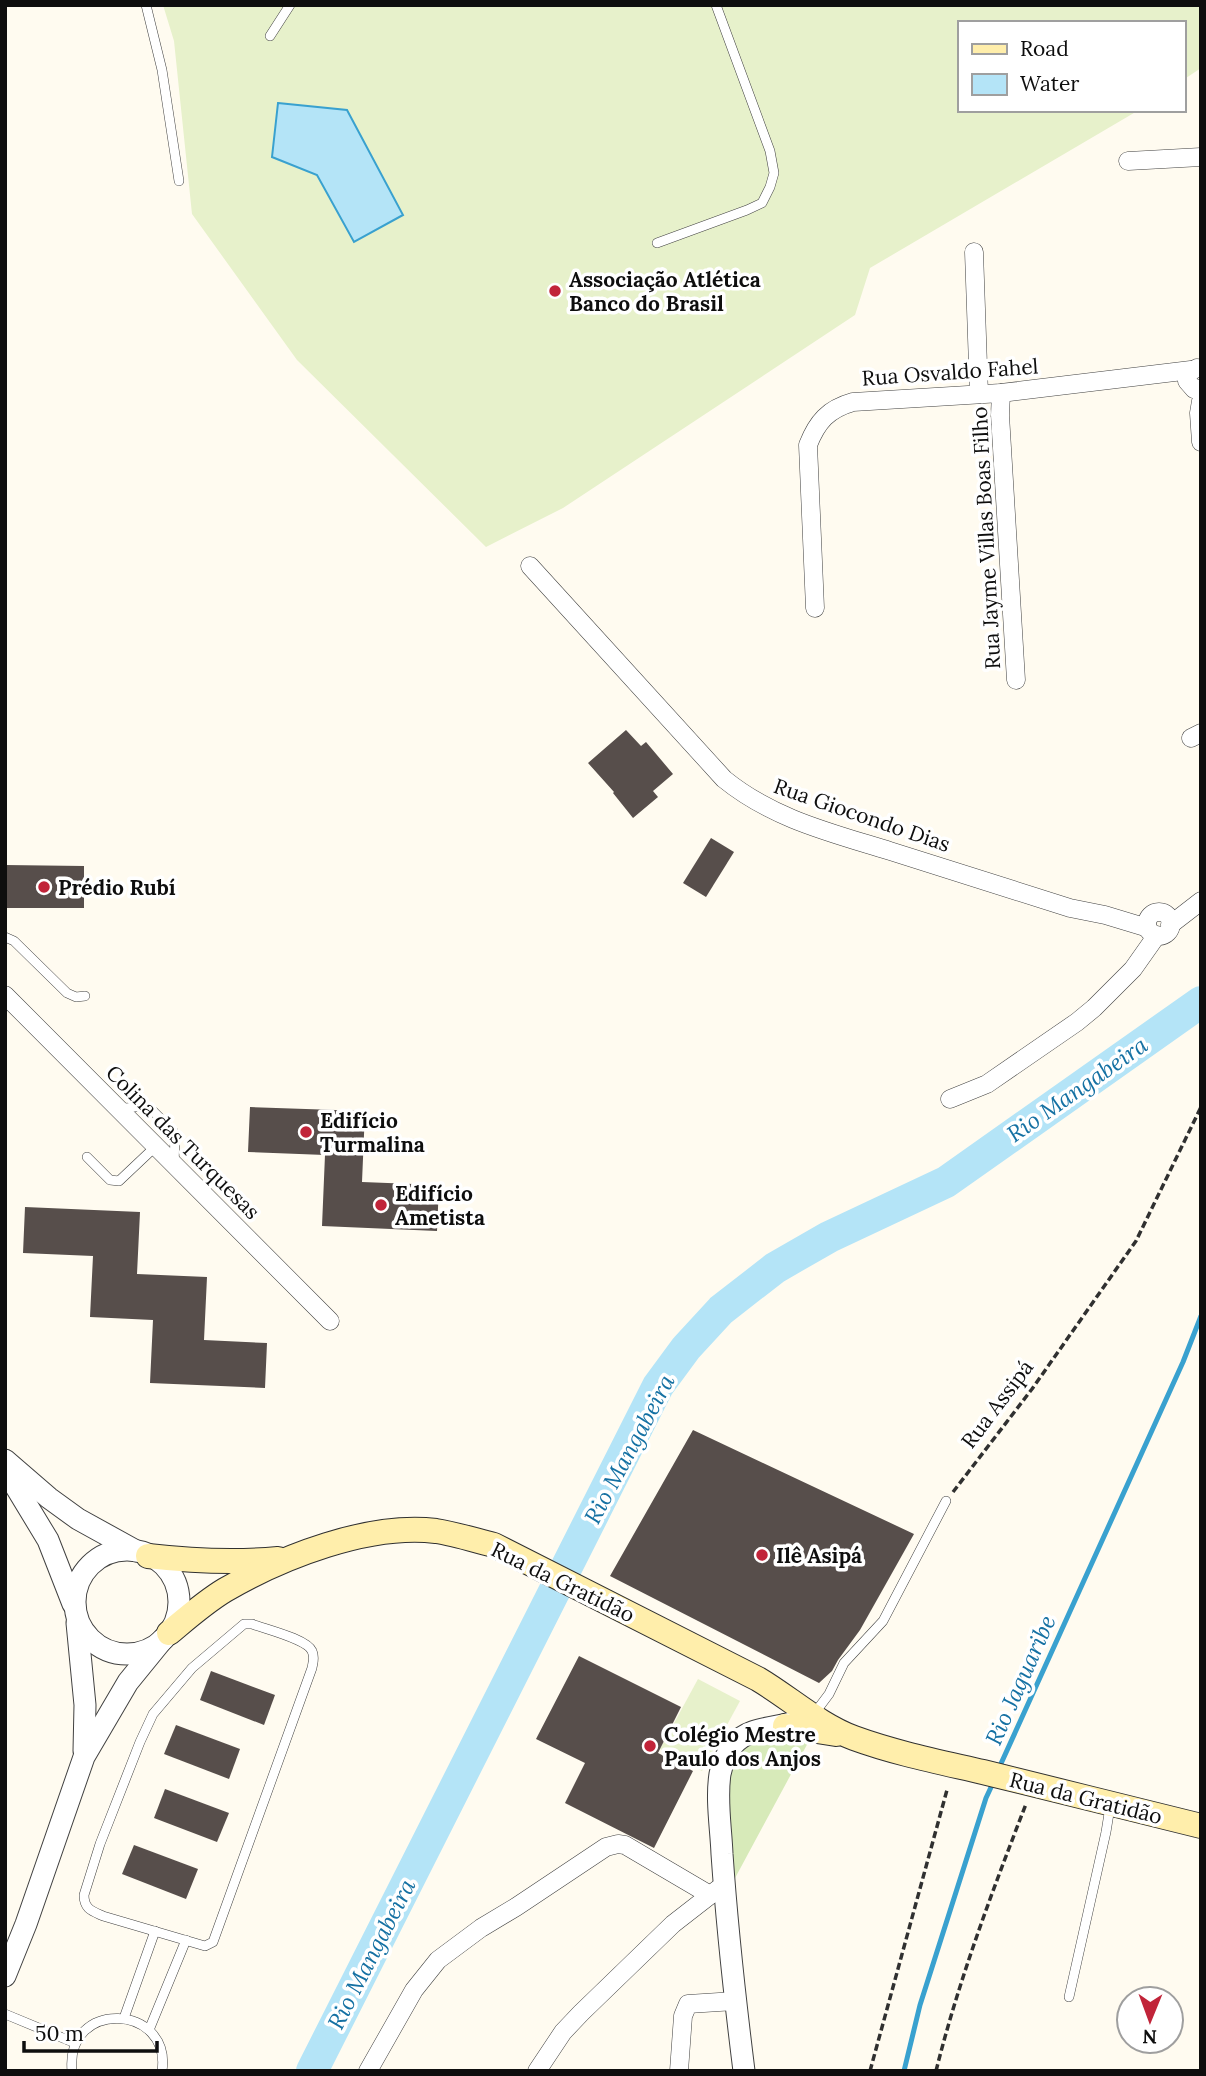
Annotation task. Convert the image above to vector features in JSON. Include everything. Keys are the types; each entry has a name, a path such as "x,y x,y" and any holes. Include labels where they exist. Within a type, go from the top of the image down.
{"main road":[{"name":"Rua da Gratidão","path":"166,1636 225,1590 293,1557 375,1534 434,1531 494,1545 758,1679 851,1737 1201,1826"},
{"name":"Rua da Gratidão","path":"143,1554 218,1562 293,1557"},
{"path":"785,1726 851,1737"}],"street":[{"path":"1128,161 1201,157"},
{"name":"Rua Jayme Villas Boas Filho","path":"974,253 979,394"},
{"name":"Rua Osvaldo Fahel","path":"815,608 808,445 813,431 837,406 853,402 1001,393 1152,375 1197,383"},
{"path":"1197,383 1201,442"},
{"name":"Rua Jayme Villas Boas Filho","path":"1001,393 1016,680"},
{"name":"Rua Giocondo Dias","path":"530,566 724,779 764,807 814,827 1070,908 1158,923 1199,902"},
{"path":"950,1099 986,1084 1094,1008 1133,969 1158,923"},
{"name":"Colina das Turquesas","path":"5,995 330,1321"},
{"name":"Rua da Gratidão","path":"5,1460 78,1519 143,1554"},
{"path":"5,1469 48,1540 76,1614 85,1633 97,1646 114,1653 131,1654 149,1650 166,1636"},
{"path":"5,1976 26,1924 84,1757 128,1682 166,1636 176,1619 179,1604 171,1575 161,1564 143,1554 123,1551 109,1554 96,1560 78,1583 75,1596 85,1705 84,1757"},
{"path":"744,2071 726,2001 717,1890 720,1772 731,1747 740,1738 757,1730 785,1726 813,1715"},
{"path":"368,2071 414,1990 438,1960 481,1928 606,1847 625,1845 717,1890"},
{"path":"537,2071 563,2032 581,2013 673,1924 717,1890"},
{"path":"679,2071 686,2007 691,2003 726,2001"}],"lane":[{"path":"146,5 162,70 179,181"},
{"path":"270,36 290,5"},
{"path":"657,243 762,203 774,173 770,151 716,5"},
{"path":"5,937 14,941 70,995 85,996"},
{"path":"118,1109 143,1106 150,1108 173,1131 174,1166"},
{"path":"87,1157 115,1182 155,1147"},
{"path":"813,1715 829,1694 844,1662 883,1621 946,1501"},
{"path":"244,1624 252,1624 312,1648 312,1668 218,1932 209,1945 205,1946 186,1940 87,1909 84,1895 105,1831 153,1714 192,1668 237,1629 244,1624"},
{"path":"1069,1997 1110,1805"},
{"path":"124,2018 155,1931"},
{"path":"149,2030 186,1940"},
{"path":"5,2014 75,2043"},
{"path":"72,2071 71,2058 75,2043 84,2031 95,2022 124,2018 138,2022 158,2041 162,2054 162,2071"}],"path":[{"name":"Rua Assipá","path":"946,1501 1032,1390 1136,1241 1201,1107"},
{"path":"936,2071 986,1906 1030,1784"},
{"path":"870,2071 947,1790"}],"green space":[{"name":"Associação Atlética Banco do Brasil","path":"163,5 1201,5 1201,68 1185,79 1185,21 958,21 958,112 1136,112 870,268 855,315 563,508 486,547 297,360 192,214 174,41"},
{"path":"698,1679 740,1701 702,1771 660,1749"},
{"path":"770,1736 810,1739 734,1880 727,1815 731,1767 744,1749"}],"water":[{"path":"278,103 347,110 403,215 354,242 317,175 272,157"}],"building":[{"path":"626,730 641,746 646,742 673,774 653,791 658,797 633,818 588,763"},
{"path":"711,838 734,852 706,897 683,883"},
{"name":"Prédio Rubí","path":"5,865 84,866 84,908 5,908"},
{"path":"250,1107 365,1111 362,1182 439,1185 437,1231 322,1226 325,1155 248,1152"},
{"path":"25,1207 140,1212 137,1274 207,1277 204,1340 267,1343 265,1388 150,1383 153,1320 90,1317 93,1256 23,1253"},
{"name":"Ilê Asipá","path":"693,1430 914,1534 860,1630 832,1671 819,1683 610,1576"},
{"path":"579,1656 681,1707 658,1753 693,1771 654,1848 565,1803 585,1763 536,1739"},
{"path":"211,1671 275,1695 264,1725 200,1700"},
{"path":"176,1725 240,1749 229,1779 164,1754"},
{"path":"165,1789 229,1813 217,1842 154,1818"},
{"path":"134,1845 198,1869 186,1899 122,1874"}],"waterway":[{"name":"Rio Mangabeira","path":"312,2071 658,1386 686,1348 721,1310 775,1268 829,1237 946,1182 1201,1002"},
{"name":"Rio Jaguaribe","path":"999,1768 1183,1362 1201,1316"},
{"name":"Rio Jaguaribe","path":"904,2071 920,2005 993,1783"}],"place":[{"name":"Associação Atlética Banco do Brasil","path":"555,291"},
{"name":"Prédio Rubí","path":"44,887"},
{"name":"Edifício Turmalina","path":"306,1132"},
{"name":"Edifício Ametista","path":"381,1205"},
{"name":"Ilê Asipá","path":"762,1555"},
{"name":"Colégio Mestre Paulo dos Anjos","path":"650,1746"}]}
